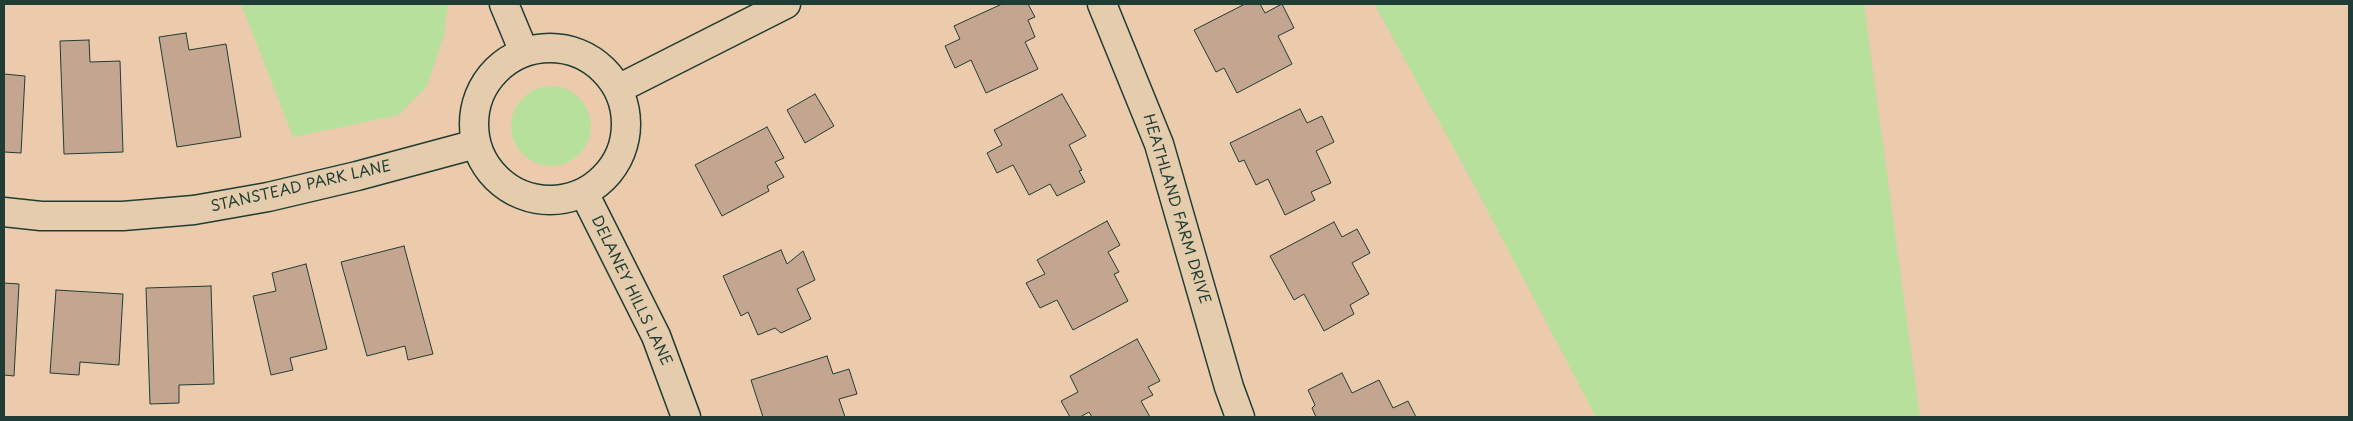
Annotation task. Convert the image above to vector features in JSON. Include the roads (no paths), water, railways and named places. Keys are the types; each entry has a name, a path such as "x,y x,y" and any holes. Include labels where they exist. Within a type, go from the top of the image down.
{"street":[{"path":"504,4 524,52"},
{"path":"618,89 786,4"},
{"name":"HEATHLAND FARM DRIVE","path":"1102,4 1159,144 1229,387 1240,417"},
{"path":"545,47 567,49 587,57 605,71 618,89 626,112 626,136 618,160 604,179 584,193 558,200 531,198 507,187 487,168 476,144 474,121 477,99 488,79 504,62 524,52 545,47"},
{"name":"STANSTEAD PARK LANE","path":"4,212 41,216 123,216 194,210 286,193 476,144"},
{"name":"DELANEY HILLS LANE","path":"584,193 656,336 686,417"}]}
